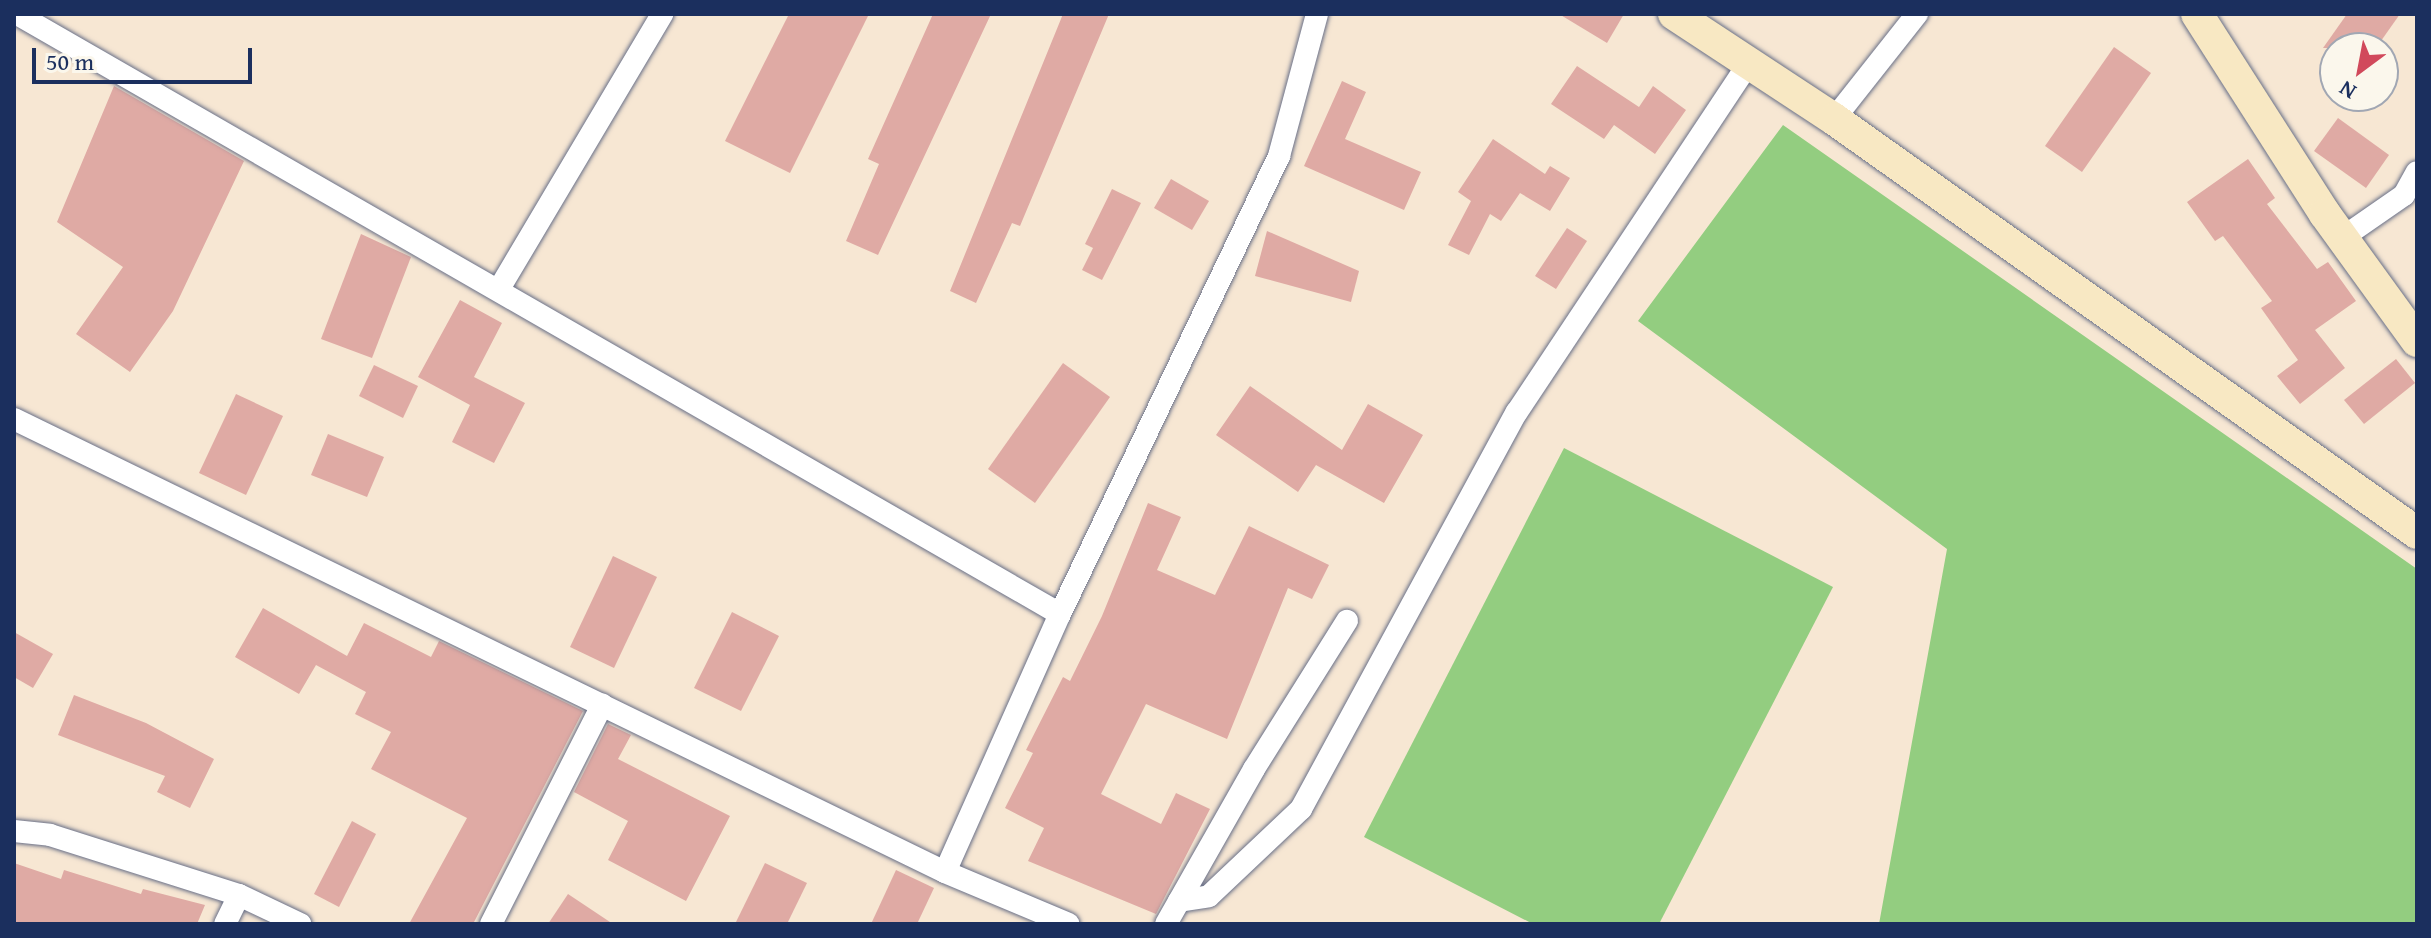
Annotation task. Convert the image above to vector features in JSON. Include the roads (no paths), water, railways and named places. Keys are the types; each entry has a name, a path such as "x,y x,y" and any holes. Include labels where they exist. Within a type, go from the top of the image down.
{"street":[{"path":"17,14 1060,614"},
{"path":"499,289 662,14"},
{"path":"945,872 1060,614 1279,156 1317,14"},
{"path":"1674,14 1834,119 2417,533"},
{"path":"1834,119 1917,14"},
{"path":"2197,14 2342,238 2417,340"},
{"path":"1179,901 1209,896 1301,809 1517,412 1749,63"},
{"path":"2342,238 2404,195 2417,172"},
{"path":"14,419 945,872 1069,924"},
{"path":"1166,924 1347,621"},
{"path":"491,924 602,705"},
{"path":"14,831 50,835 239,895 300,924"},
{"path":"225,924 239,895"}]}
